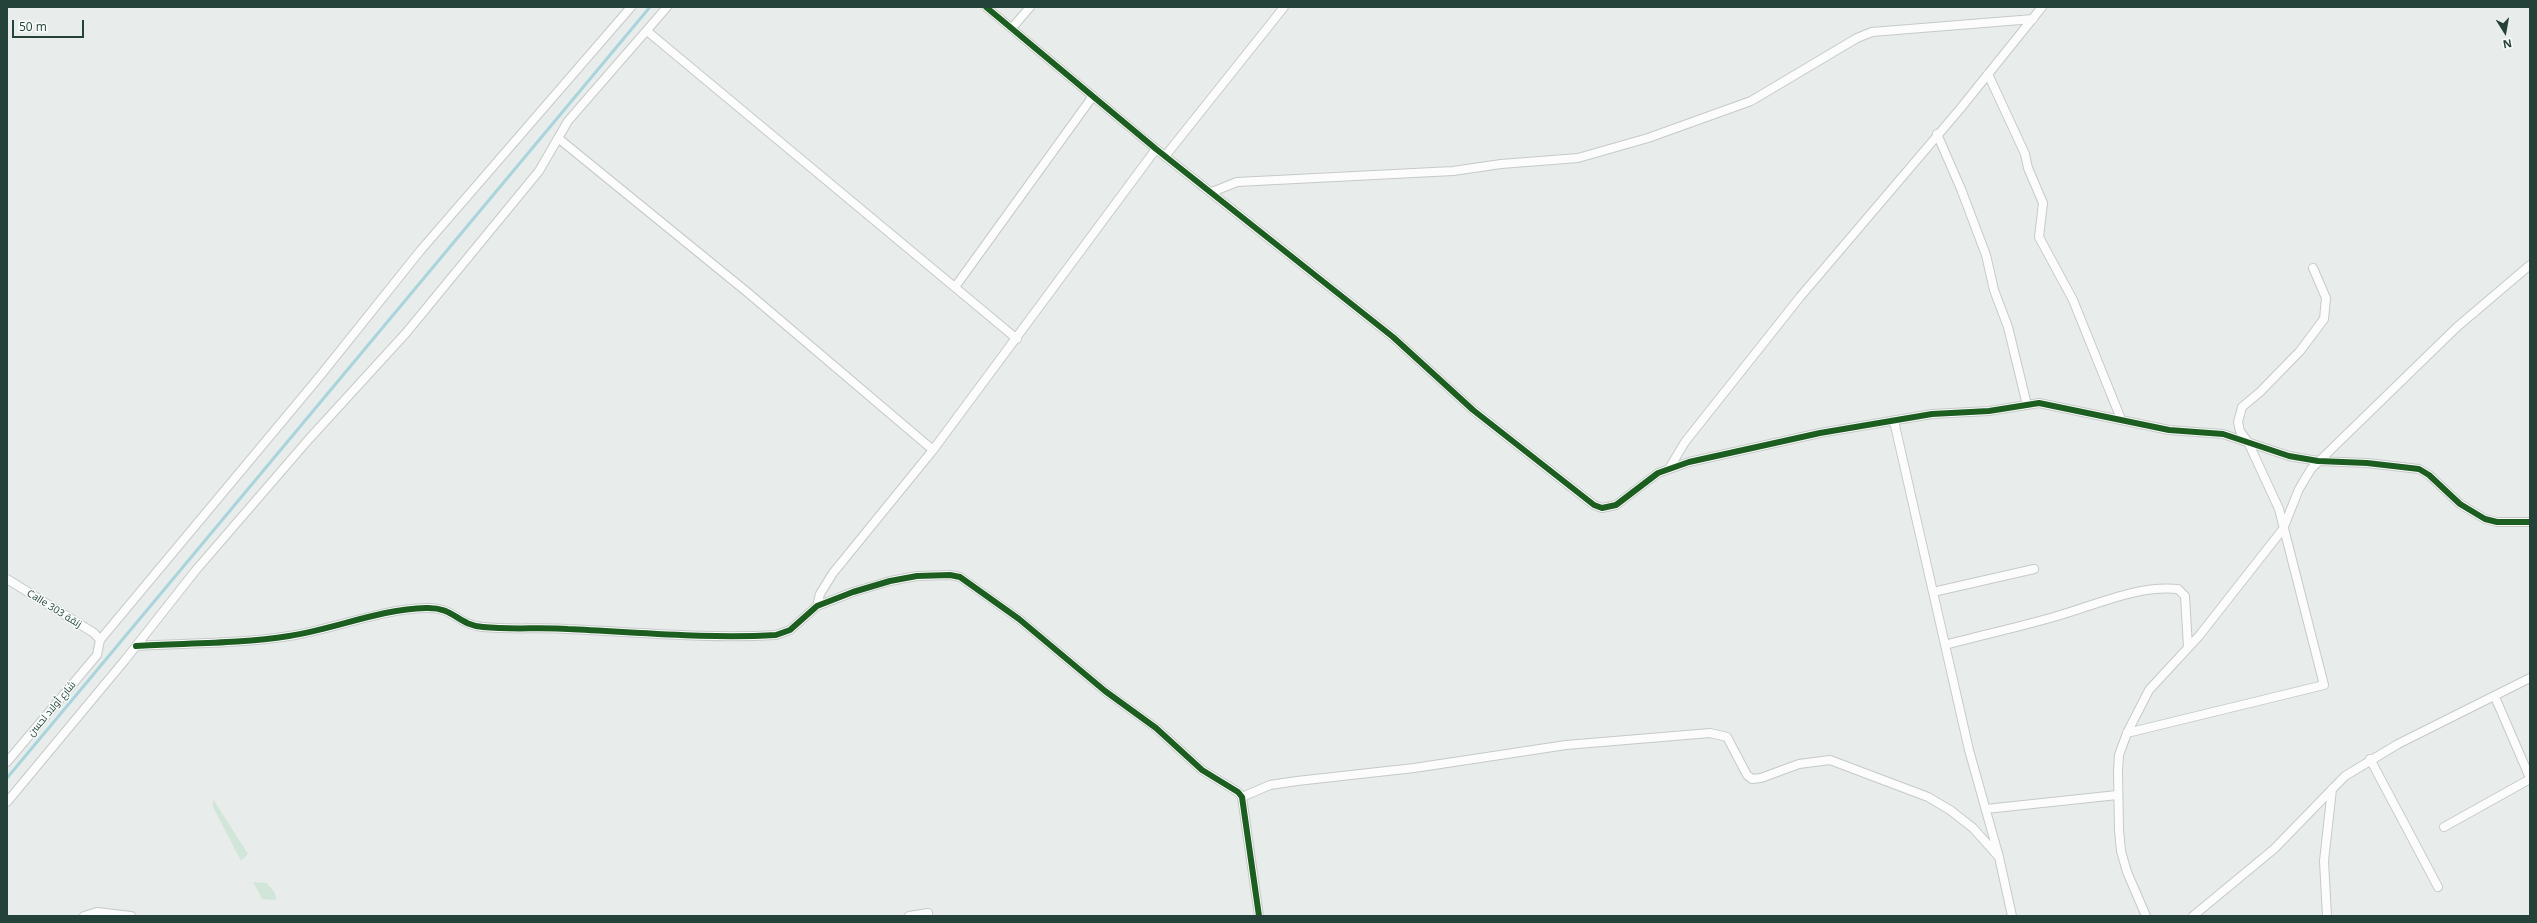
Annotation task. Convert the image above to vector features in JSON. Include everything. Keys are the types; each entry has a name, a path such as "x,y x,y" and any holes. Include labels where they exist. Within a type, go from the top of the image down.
{"street":[{"path":"100,640 320,376 420,251 631,7"},
{"path":"7,802 136,646 196,570 309,439 406,333 539,171 568,121 648,31 667,7"},
{"path":"986,7 1156,149 1166,155 1392,337 1473,410 1594,505 1602,508 1616,505 1645,481 1670,467 1813,435 1894,420 1932,414 1989,411 2027,405 2058,406 2169,430 2223,434 2289,456 2318,461 2382,464 2418,469 2429,474 2460,504 2485,520 2497,522 2530,522"},
{"path":"1012,28 1030,7"},
{"path":"1166,155 1284,7"},
{"path":"1670,467 1685,442 1800,297 1988,74 2042,7"},
{"path":"1212,192 1237,182 1453,171 1501,164 1578,158 1648,138 1751,102 1857,38 1872,32 2032,18"},
{"path":"648,31 1017,339"},
{"path":"1988,74 2025,154 2028,168 2043,203 2039,237 2073,300 2121,420"},
{"path":"955,288 1094,96"},
{"path":"1937,134 1961,189 1986,254 1994,290 2008,327 2027,405"},
{"path":"558,138 747,292 933,450"},
{"path":"818,606 820,594 833,573 933,450 1017,339 1156,149"},
{"path":"2146,916 2127,872 2121,851 2117,795 2119,755 2127,733 2149,690 2188,647 2283,529 2300,489 2318,461 2457,327 2530,265"},
{"path":"2127,733 2324,686 2274,493 2248,442 2240,431 2238,422 2242,407 2300,351 2324,319 2327,309 2326,298 2313,268"},
{"path":"1894,420 1945,645 1999,857 2012,916"},
{"path":"1933,592 2034,569"},
{"path":"136,646 287,636 327,629 385,614 428,608 444,609 466,623 485,627 546,627 687,635 770,636 790,630 818,606 890,581 940,575 960,577 1020,619 1105,691 1156,728 1202,770 1233,787 1242,797 1259,916"},
{"name":"Calle 303 زنقة","path":"7,579 94,634 100,640"},
{"path":"1945,645 2057,616 2128,594 2167,588 2178,589 2185,596 2188,647"},
{"name":"شارع أولاد لحسن","path":"7,762 97,655 100,640"},
{"path":"2193,916 2274,849 2345,776 2370,759 2530,678"},
{"path":"2444,827 2530,779 2495,697"},
{"path":"1242,797 1270,785 1304,780 1414,768 1566,745 1710,732 1727,737 1747,775 1752,779 1761,778 1799,764 1830,760 1928,797 1950,810 1973,828 1999,857"},
{"path":"2370,759 2438,887"},
{"path":"2327,916 2324,861 2333,788"},
{"path":"1986,809 2117,795"},
{"path":"84,916 97,912 131,916"},
{"path":"909,916 928,913"}],"green space":[{"path":"213,799 248,854 241,861 213,807"},
{"path":"253,882 267,883 275,893 276,900 262,899"}],"waterway":[{"path":"7,778 650,7"}],"cycle path":[{"path":"986,7 1156,149 1393,337 1473,410 1594,505 1602,508 1616,505 1658,473 1689,462 1820,433 1932,414 1989,411 2039,403 2169,430 2223,434 2289,456 2318,461 2367,463 2419,469 2429,475 2460,504 2485,519 2497,522 2530,522"},
{"path":"136,646 270,639 306,633 375,615 409,609 426,608 443,610 474,626 494,628 557,628 698,636 776,635 790,630 817,606 853,592 890,581 917,576 950,575 960,577 1019,619 1105,691 1156,728 1202,770 1238,792 1242,797 1259,916"}]}
